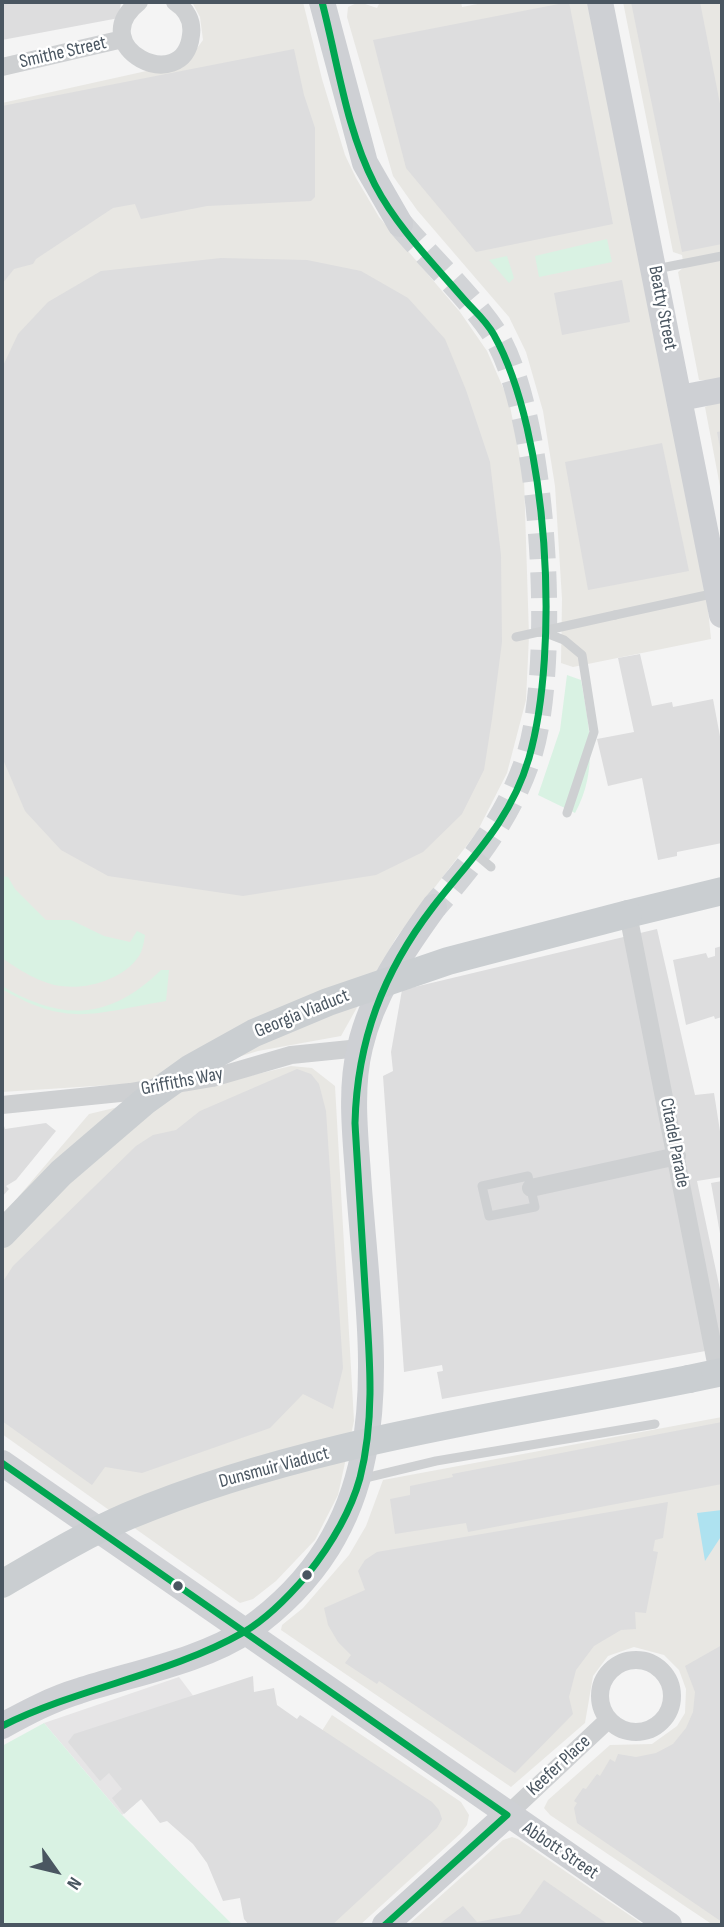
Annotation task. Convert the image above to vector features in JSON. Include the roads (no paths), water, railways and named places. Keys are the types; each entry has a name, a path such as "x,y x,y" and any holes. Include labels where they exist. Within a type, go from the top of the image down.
{"main road":[{"name":"Georgia Viaduct","path":"2,1234 61,1173 145,1101 191,1068 254,1033 328,1002 448,961 630,925 712,894"},
{"name":"Dunsmuir Viaduct","path":"2,1584 127,1517 209,1486 319,1454 689,1379 718,1365"}],"street":[{"name":"Smithe Street","path":"139,2 126,17 123,39 136,58 158,65 180,57 187,48 191,25 188,15 175,2"},
{"path":"322,2 365,163 400,224"},
{"name":"Beatty Street","path":"600,2 720,603"},
{"name":"Smithe Street","path":"2,67 123,39"},
{"path":"680,398 722,390"},
{"path":"2,1726 76,1692 191,1657 245,1632 290,1594 315,1564 339,1528 367,1452 372,1404 355,1124 355,1088 360,1048 368,1020 395,962 434,907"},
{"name":"Citadel Parade","path":"630,925 718,1365"},
{"name":"Griffiths Way","path":"2,1105 130,1092 212,1077 291,1055 360,1048"},
{"path":"531,1188 677,1156"},
{"name":"Abbott Street","path":"2,1463 669,1925"},
{"path":"643,1660 666,1675 671,1683 673,1701 659,1725 651,1730 632,1733 608,1720 600,1704 601,1686 618,1665 643,1660"},
{"name":"Keefer Place","path":"385,1925 608,1720"}],"lane":[{"path":"654,269 722,256"},
{"path":"516,637 615,615 720,603"},
{"path":"545,633 564,640 582,655 594,732 567,813"},
{"path":"478,856 491,867"},
{"path":"528,1176 531,1188 535,1207 489,1216 482,1186 528,1176"},
{"path":"359,1479 436,1461 655,1424"}],"water":[{"path":"722,1510 722,1535 705,1561 697,1513"}],"tunnel":[{"path":"400,224 485,320 511,370 525,420 535,478 541,540 543,663 538,715 529,756 501,818 463,872 434,907"}]}
